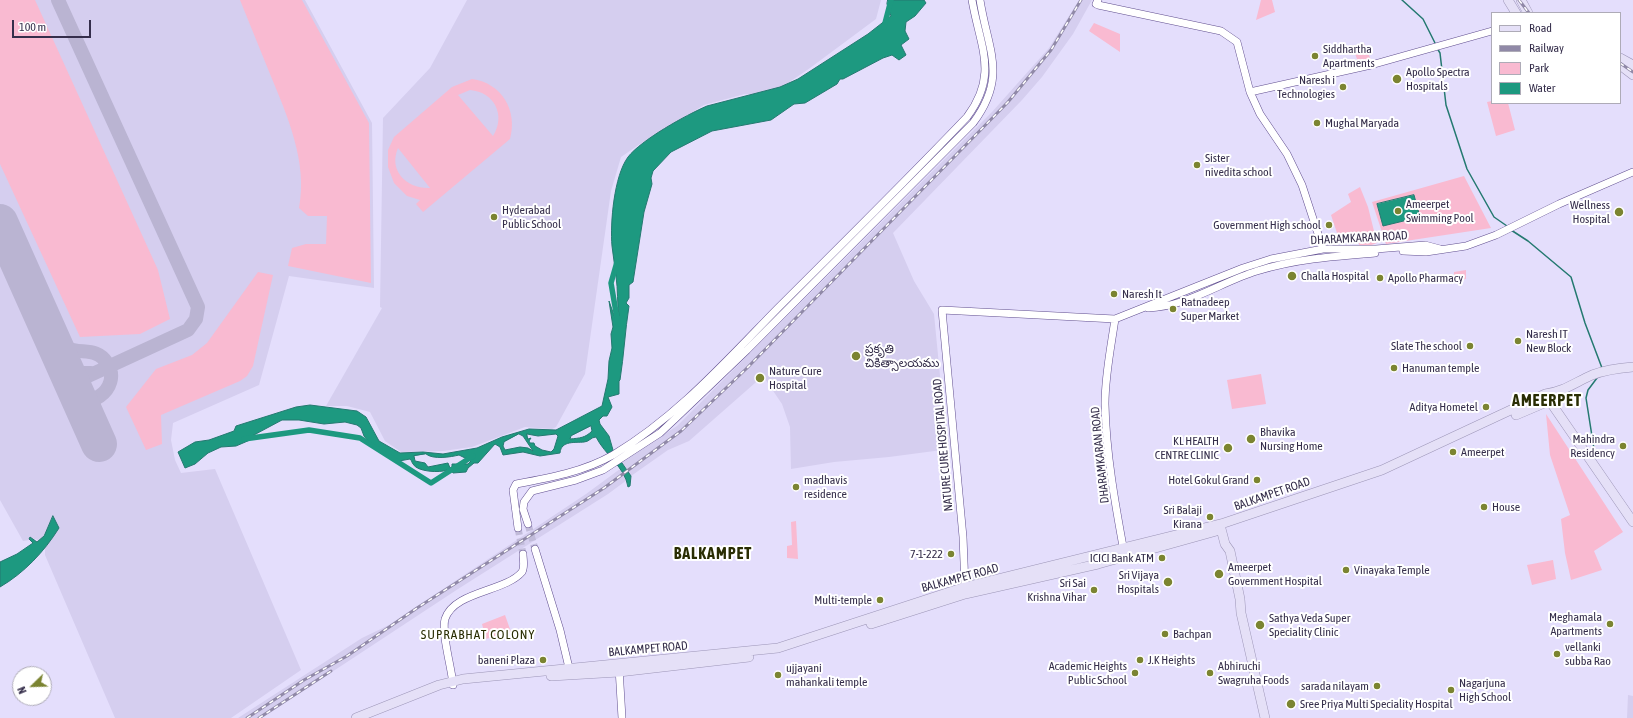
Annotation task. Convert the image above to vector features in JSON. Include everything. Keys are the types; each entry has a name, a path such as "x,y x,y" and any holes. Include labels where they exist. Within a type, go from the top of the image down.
{"main road":[{"path":"1508,0 1515,12"},
{"path":"1521,0 1527,12"},
{"path":"1621,59 1633,65"},
{"path":"1621,66 1633,75"},
{"name":"BALKAMPET ROAD","path":"619,668 778,648 965,587 1124,552 1169,546 1382,470 1573,386 1593,375 1606,371 1633,367"},
{"path":"1549,396 1633,522"},
{"path":"1222,526 1229,543 1241,603 1241,613 1264,718"},
{"name":"BALKAMPET ROAD","path":"356,718 453,683 570,671 619,668 779,653 966,594 1098,564 1124,552"},
{"path":"1241,603 1246,612 1268,718"},
{"name":"BALKAMPET ROAD","path":"369,718 408,704 453,683"}],"street":[{"path":"528,524 524,509 524,502 532,491 576,480 606,468 660,433 672,418 967,117 977,104 985,82 986,65 972,0"},
{"path":"518,528 513,490 516,484 586,468 613,455 672,418 747,350 973,123 984,108 993,83 994,64 980,0"},
{"path":"1097,2 1221,31 1237,42 1250,92 1260,114 1287,154 1302,185 1323,249"},
{"path":"1250,92 1322,77 1445,45 1491,31"},
{"path":"983,51 990,49"},
{"name":"DHARAMKARAN ROAD","path":"1145,308 1160,307 1186,300 1246,275 1277,266 1325,257 1382,252 1426,252 1466,246 1526,222 1559,204 1633,172"},
{"name":"DHARAMKARAN ROAD","path":"1124,552 1110,464 1105,403 1108,363 1115,319 1145,308 1158,300 1197,288 1256,263 1323,249 1376,249 1425,245 1440,249"},
{"name":"NATURE CURE HOSPITAL ROAD","path":"965,587 963,537 942,310 1115,319"},
{"path":"536,549 560,630 570,671"},
{"path":"453,683 444,626 448,613 454,606 518,574 524,568 523,554"},
{"path":"619,668 622,718"}],"shaded area":[{"path":"0,0 305,0 372,123 374,288 289,276 259,385 173,423 171,440 175,460 181,473 215,469 301,670 231,718 115,718 45,555 45,550 36,539 23,541 0,500"},
{"name":"Hyderabad Public School","path":"467,0 881,0 876,19 810,68 769,96 745,94 704,105 621,157 611,191 585,374 556,427 552,429 525,427 472,447 443,451 401,452 385,441 370,412 347,406 326,406 382,308 380,307 383,118 430,68"},
{"name":"ప్రకృతి చికిత్సాలయము","path":"1079,0 1092,0 1073,34 1042,77 1022,100 893,233 914,281 934,314 941,386 942,450 834,462 791,469 790,427 782,404 763,376 689,441 668,450 631,476 621,462 677,426 992,112 1049,48"},
{"path":"620,469 627,480 608,494 458,589 262,718 238,718 362,638 389,625 586,494"},
{"path":"1628,695 1633,696 1633,718 1627,718"}],"green space":[{"path":"0,0 35,0 158,270 170,319 140,334 80,337 0,164"},
{"path":"240,0 302,0 369,123 371,283 288,266 292,248 306,244 326,244 327,216 308,216 299,208 301,173 294,139 283,106"},
{"path":"1261,0 1272,0 1275,12 1256,20"},
{"path":"1094,23 1120,34 1120,52 1089,31"},
{"path":"1364,43 1371,60 1359,64 1352,46"},
{"path":"472,79 492,86 499,92 505,100 512,118 510,139 423,212 416,204 420,200 407,196 394,183 388,167 388,150 394,137 452,87","holes":["470,90 486,95 496,106 498,121 497,128 493,136 458,95","398,148 430,188 422,188 414,185 407,182 402,177 396,164"]},
{"path":"1491,101 1491,104 1508,104 1515,130 1496,136 1487,102"},
{"path":"1464,176 1491,228 1386,244 1372,202"},
{"path":"1360,187 1368,207 1377,243 1360,249 1357,234 1337,233 1331,215 1351,202 1348,194"},
{"path":"1466,270 1466,279 1454,280 1454,272"},
{"path":"258,272 273,275 253,366 247,376 240,381 161,415 162,444 146,450 126,407 156,369 192,355 207,343"},
{"path":"1261,374 1266,404 1232,409 1227,380"},
{"path":"1546,414 1623,532 1594,551 1602,570 1571,580 1565,553 1561,519 1570,515 1550,455"},
{"path":"796,521 798,559 787,558 787,546 792,545 791,522"},
{"path":"1553,560 1556,579 1532,585 1527,565"},
{"path":"505,615 511,632 486,639 482,624"}],"water":[{"path":"888,0 924,0 926,3 915,16 906,22 905,31 909,39 901,45 906,55 899,60 892,55 883,58 843,79 840,79 837,84 805,103 794,104 771,120 712,131 671,152 653,171 651,178 652,184 644,212 633,282 629,285 629,298 626,303 629,306 619,381 619,394 608,397 612,407 607,416 603,416 599,420 600,424 609,436 613,450 631,476 630,486 628,487 623,473 604,450 596,437 586,442 573,442 566,444 561,449 560,453 540,456 523,452 503,455 500,447 495,444 478,463 474,463 466,472 453,473 451,470 449,473 447,470 434,472 419,469 415,467 410,459 399,461 368,441 361,428 357,425 345,422 324,424 299,420 282,420 252,436 250,440 236,446 221,447 208,453 195,464 185,468 178,452 195,442 209,440 234,431 236,426 296,407 310,405 357,411 366,417 379,441 400,453 423,452 443,454 477,448 502,437 529,429 556,430 602,406 608,379 609,361 612,348 611,334 613,327 609,301 615,318 619,316 617,281 612,246 612,213 619,176 628,157 634,150 653,136 698,110 707,106 780,87 798,79 868,34 891,16 887,4","holes":["591,426 592,431 585,436 570,439 571,436","519,434 523,436 533,451 528,448 520,447 505,450 503,446 504,442","527,434 538,436 556,434 558,436 554,449 551,452 542,450 535,446 534,443 530,443 529,441 531,438 528,439","426,454 429,456 442,458 459,455 471,461 468,464 452,464 452,467 450,468 448,463 428,467 425,463 415,461 414,456"]},
{"name":"Ameerpet Swimming Pool","path":"1414,195 1420,217 1383,226 1377,204"},
{"path":"53,516 59,528 47,545 25,569 0,587 0,562 17,554 33,543 29,539 30,537 37,542 44,536"}],"waterway":[{"path":"884,27 891,0"},
{"path":"1402,0 1423,19 1436,45"},
{"path":"1437,48 1440,53 1446,105 1467,169 1494,217 1507,226"},
{"path":"1511,230 1528,241 1571,277 1585,323 1602,368"},
{"path":"617,262 611,283 618,324"},
{"path":"1597,378 1588,390 1586,398 1594,449 1599,457"},
{"path":"244,439 309,430 360,438 431,483 473,456"}],"taxiway":[{"path":"58,0 198,307 196,319 188,330 86,377 80,387 79,400"},
{"path":"50,334 65,348 95,353 107,363 111,373 110,382 106,390 100,396 91,400 82,401 74,398 66,391 59,373 51,337"},
{"path":"63,364 75,373 91,373"}],"runway":[{"path":"0,222 99,444"}],"tunnel":[{"path":"528,524 535,549"},
{"path":"518,528 523,554"}],"railway":[{"path":"247,718 304,680 347,656 417,608 604,488 681,431 746,369 1008,102 1051,50 1081,0"},
{"path":"1519,0 1528,12"},
{"path":"1621,64 1633,72"},
{"path":"259,718 331,671"}],"place":[{"name":"Siddhartha Apartments","path":"1315,56"},
{"name":"Apollo Spectra Hospitals","path":"1397,79"},
{"name":"Naresh i Technologies","path":"1343,87"},
{"name":"Mughal Maryada","path":"1317,123"},
{"name":"Sister nivedita school","path":"1197,165"},
{"name":"Ameerpet Swimming Pool","path":"1398,211"},
{"name":"Wellness Hospital","path":"1619,212"},
{"name":"Hyderabad Public School","path":"494,217"},
{"name":"Government High school","path":"1329,225"},
{"name":"Challa Hospital","path":"1292,276"},
{"name":"Apollo Pharmacy","path":"1380,278"},
{"name":"Naresh It","path":"1114,294"},
{"name":"Ratnadeep Super Market","path":"1173,309"},
{"name":"Naresh IT New Block","path":"1518,341"},
{"name":"Slate The school","path":"1470,346"},
{"name":"ప్రకృతి చికిత్సాలయము","path":"856,356"},
{"name":"Hanuman temple","path":"1394,368"},
{"name":"Nature Cure Hospital","path":"760,378"},
{"name":"Aditya Hometel","path":"1486,407"},
{"name":"Bhavika Nursing Home","path":"1251,439"},
{"name":"Mahindra Residency","path":"1623,446"},
{"name":"KL HEALTH CENTRE CLINIC","path":"1228,448"},
{"name":"Ameerpet","path":"1453,452"},
{"name":"Hotel Gokul Grand","path":"1257,480"},
{"name":"madhavis residence","path":"796,487"},
{"name":"House","path":"1484,507"},
{"name":"Sri Balaji Kirana","path":"1210,517"},
{"name":"7-1-222","path":"951,554"},
{"name":"ICICI Bank ATM","path":"1162,558"},
{"name":"Vinayaka Temple","path":"1346,570"},
{"name":"Ameerpet Government Hospital","path":"1219,574"},
{"name":"Sri Vijaya Hospitals","path":"1168,582"},
{"name":"Sri Sai Krishna Vihar","path":"1094,590"},
{"name":"Multi-temple","path":"880,600"},
{"name":"Meghamala Apartments","path":"1610,624"},
{"name":"Sathya Veda Super Speciality Clinic","path":"1260,625"},
{"name":"Bachpan","path":"1165,634"},
{"name":"vellanki subba Rao","path":"1557,654"},
{"name":"baneni Plaza","path":"543,660"},
{"name":"J.K Heights","path":"1140,660"},
{"name":"Academic Heights Public School","path":"1135,673"},
{"name":"Abhiruchi Swagruha Foods","path":"1210,673"},
{"name":"ujjayani mahankali temple","path":"778,675"},
{"name":"sarada nilayam","path":"1377,686"},
{"name":"Nagarjuna High School","path":"1451,690"},
{"name":"Sree Priya Multi Speciality Hospital","path":"1291,704"}],"district":[{"name":"AMEERPET","path":"1547,401"},
{"name":"BALKAMPET","path":"713,554"},
{"name":"SUPRABHAT COLONY","path":"478,635"}]}
